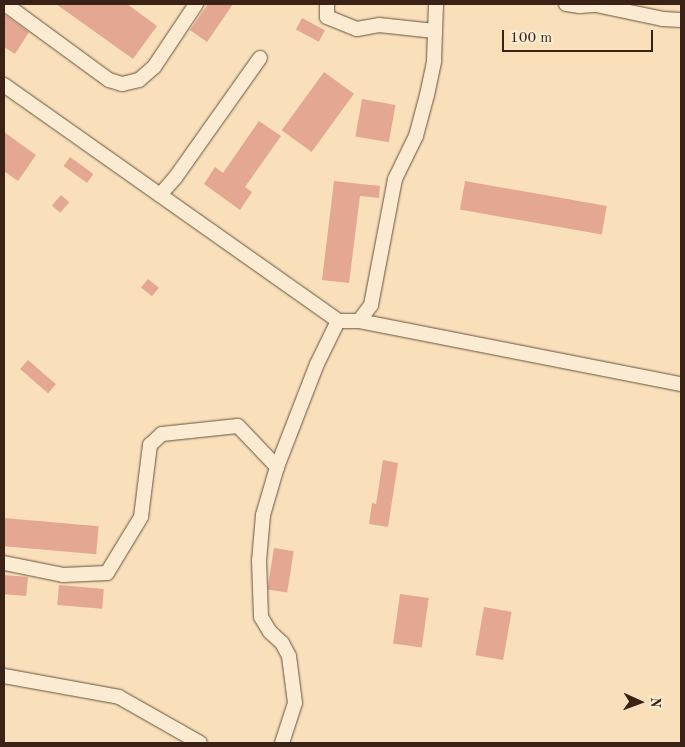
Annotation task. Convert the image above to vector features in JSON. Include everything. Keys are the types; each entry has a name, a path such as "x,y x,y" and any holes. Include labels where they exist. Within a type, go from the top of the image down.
{"street":[{"path":"5,4 109,80 122,84 139,80 154,67 196,4"},
{"path":"327,4 326,17 357,29 379,25 435,31"},
{"path":"359,321 370,305 395,179 416,136 434,61 436,4"},
{"path":"566,4 580,6 596,5 663,19 681,20"},
{"path":"160,195 175,178 260,58"},
{"path":"4,85 338,321 359,321 681,384"},
{"path":"282,743 295,703 289,656 282,643 270,632 261,617 259,561 264,515 277,467 317,364 338,321"},
{"path":"4,563 63,575 107,573 141,517 150,445 162,434 238,426 277,467"},
{"path":"4,676 119,697 200,743"}],"building":[{"path":"56,4 127,4 157,26 133,59"},
{"path":"208,4 233,4 207,42 190,30"},
{"path":"4,14 29,32 15,54 4,47"},
{"path":"302,18 325,30 319,42 296,29"},
{"path":"324,72 354,94 312,152 282,130"},
{"path":"362,99 395,105 389,142 355,136"},
{"path":"259,121 281,136 245,187 252,192 240,210 204,184 215,167 223,173"},
{"path":"4,132 36,155 18,181 4,171"},
{"path":"70,157 93,174 87,183 64,166"},
{"path":"334,181 380,186 379,198 360,196 349,283 322,280"},
{"path":"465,181 607,206 602,235 460,210"},
{"path":"61,195 69,202 60,213 52,206"},
{"path":"148,279 159,288 152,296 141,288"},
{"path":"28,360 56,384 48,393 20,369"},
{"path":"383,460 398,463 388,527 369,524 372,503 376,504"},
{"path":"4,518 99,526 96,554 4,546"},
{"path":"274,548 294,551 287,593 267,589"},
{"path":"4,575 28,577 26,596 4,594"},
{"path":"59,585 104,589 102,609 57,605"},
{"path":"400,594 429,598 422,648 393,644"},
{"path":"484,607 512,612 503,660 475,655"}]}
